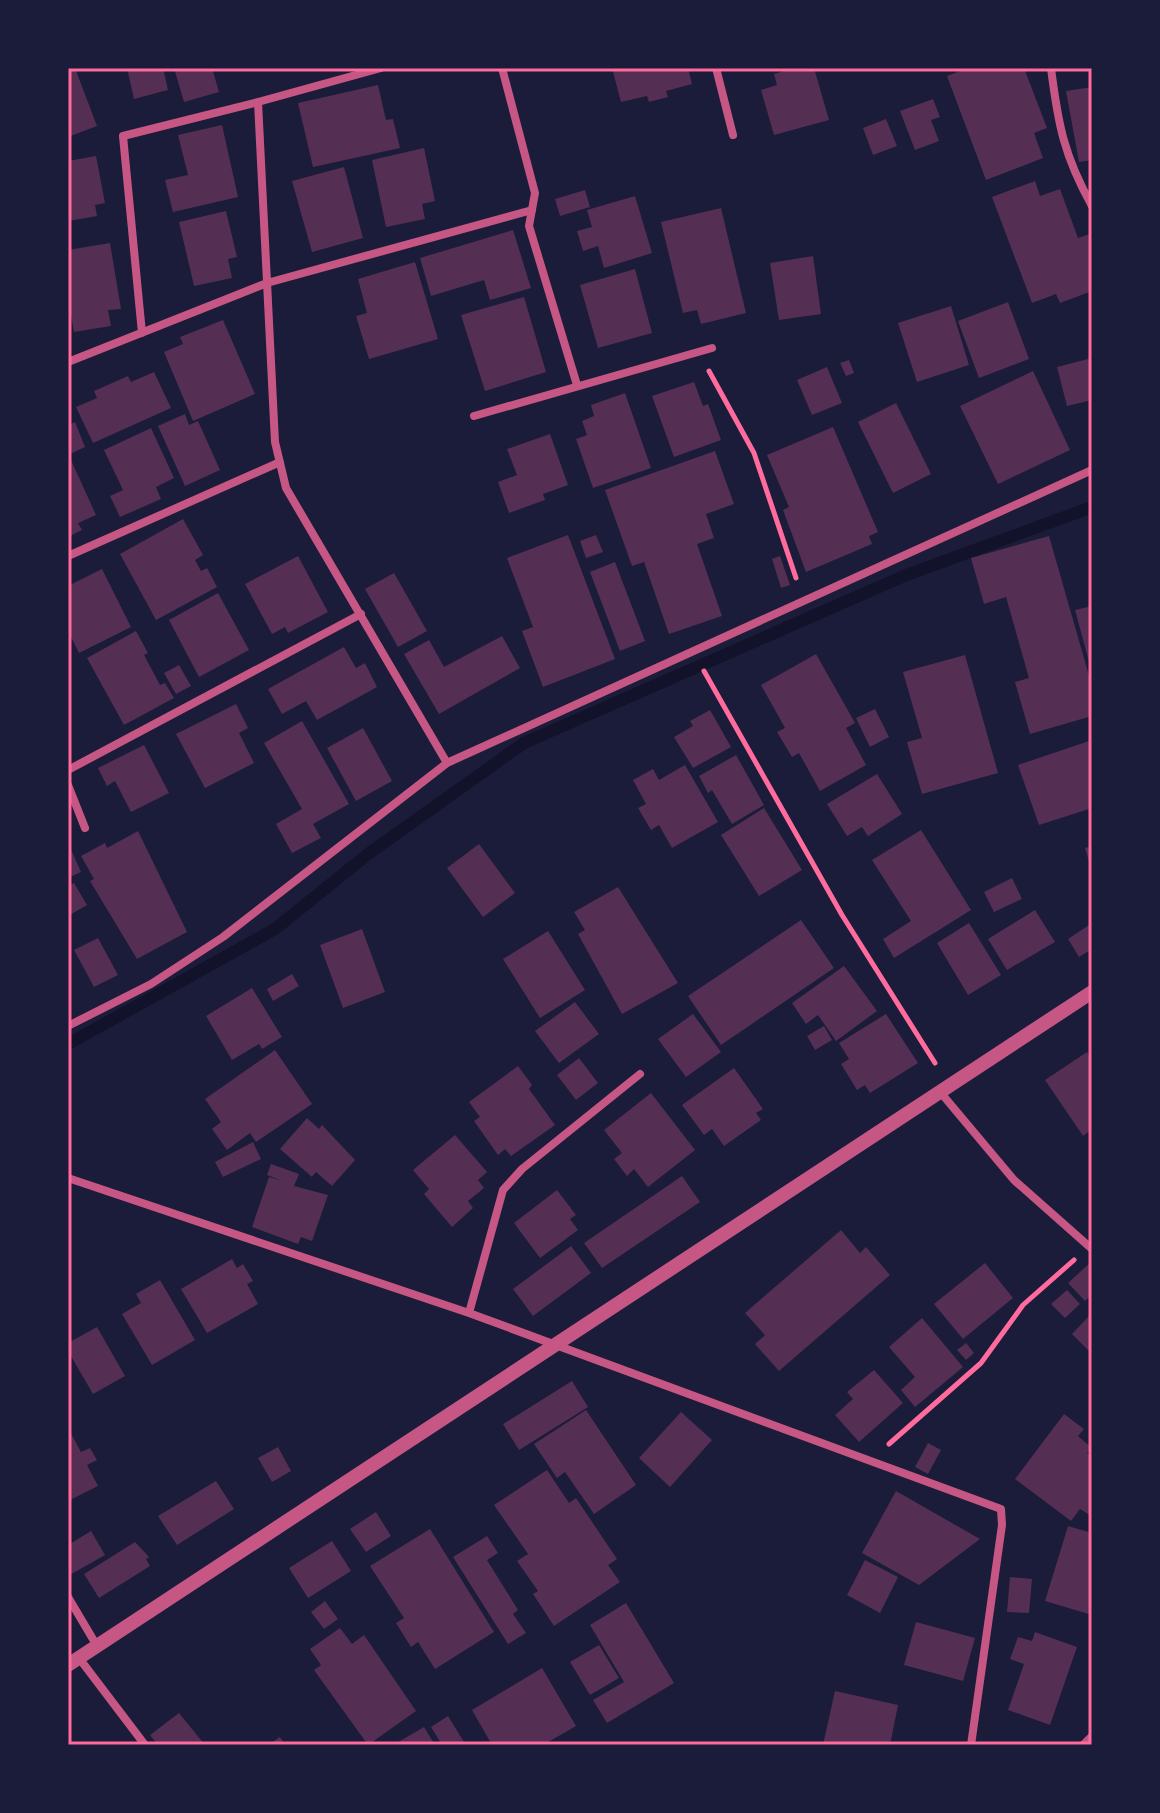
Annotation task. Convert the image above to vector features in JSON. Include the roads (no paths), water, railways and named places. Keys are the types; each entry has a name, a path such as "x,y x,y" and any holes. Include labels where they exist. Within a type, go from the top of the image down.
{"street":[{"path":"142,333 123,136 381,68"},
{"path":"503,68 535,193 529,226 577,385"},
{"path":"716,68 733,135"},
{"path":"1051,68 1057,120 1069,165 1092,206"},
{"path":"258,102 275,442 286,488 447,763"},
{"path":"68,362 267,283 532,210"},
{"path":"474,416 712,348"},
{"path":"68,556 280,462"},
{"path":"68,1026 151,984 223,937 447,763 803,598 1092,470"},
{"path":"68,770 361,614"},
{"path":"68,785 85,828"},
{"path":"145,1745 73,1661 1092,992"},
{"path":"469,1313 503,1190 522,1169 640,1074"},
{"path":"941,1093 1014,1180 1091,1248"},
{"path":"68,1178 469,1313 1001,1509 1002,1525 971,1745"},
{"path":"68,1597 97,1646"},
{"path":"1083,1745 1092,1736"}],"waterway":[{"path":"68,1044 275,929 368,854 524,743 904,576 1092,507"}]}
